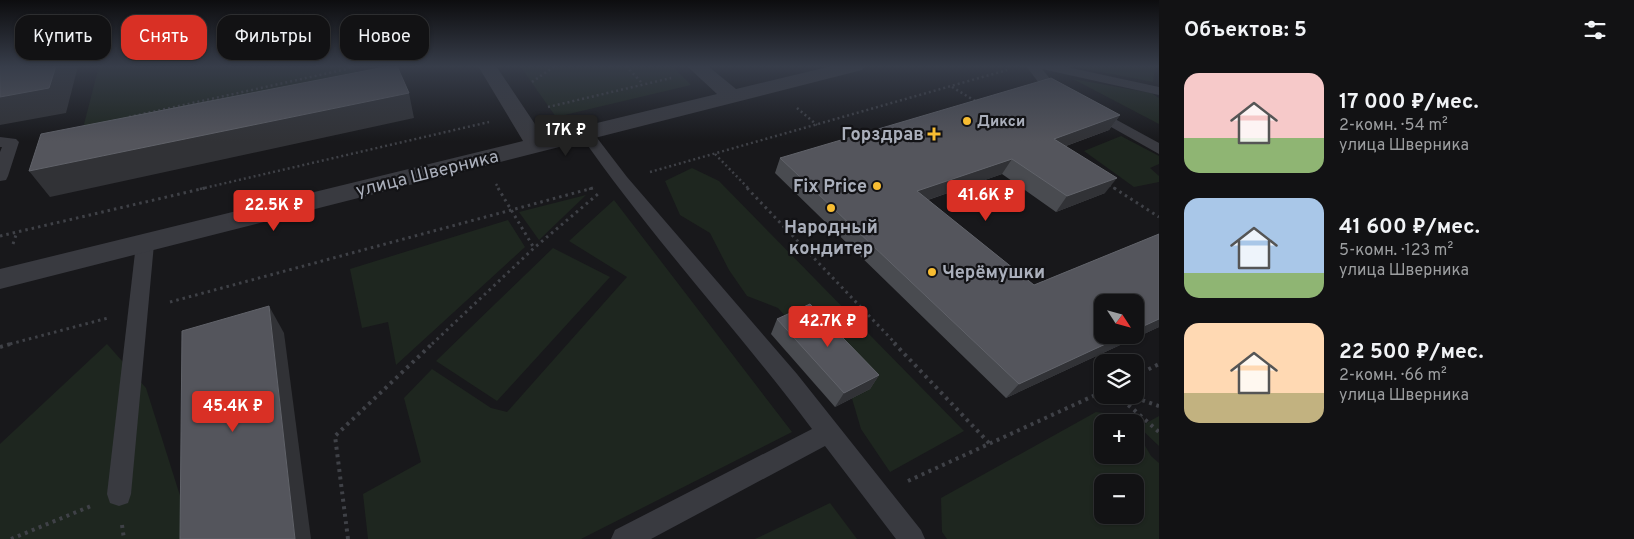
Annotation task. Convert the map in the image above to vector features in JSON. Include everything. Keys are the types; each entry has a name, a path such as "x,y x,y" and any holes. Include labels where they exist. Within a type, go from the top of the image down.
{"street":[{"path":"503,91 537,145"},
{"path":"726,91 732,96"},
{"name":"улица Шверника","path":"0,280 752,91"}],"lane":[{"path":"1059,91 1159,149"},
{"path":"586,133 615,182 788,381 912,539"},
{"path":"0,142 11,142 0,176"},
{"path":"119,494 145,244"},
{"path":"624,539 828,432"}],"path":[{"path":"126,117 244,91"},
{"path":"0,236 614,91"},
{"path":"0,347 615,182 937,91"},
{"path":"959,91 977,102"},
{"path":"715,154 990,444"},
{"path":"1102,181 1159,217"},
{"path":"348,539 335,436 534,248 615,182"},
{"path":"511,210 534,248"},
{"path":"1144,372 1159,364"},
{"path":"878,495 1094,396"},
{"path":"1144,401 1159,406"},
{"path":"1127,404 1159,432"},
{"path":"15,538 119,494"}],"shaded area":[{"path":"93,91 283,91 82,132"},
{"path":"538,91 665,91 556,117"},
{"path":"1096,91 1151,93 1159,98 1159,124"},
{"path":"1121,136 1159,156 1159,164 1150,168 1159,176 1159,182 1134,187 1084,151"},
{"path":"692,168 719,181 964,431 890,472 861,429 848,385 778,308 747,296 729,270 710,233 680,215 665,181"},
{"path":"586,195 539,240 519,212"},
{"path":"614,200 792,432 581,539 368,539 363,494 421,462 404,398 432,369 491,408 507,412 627,277 569,241"},
{"path":"508,220 525,247 396,365 388,322 362,328 350,269"},
{"path":"553,248 610,277 497,401 436,361"},
{"path":"107,344 146,388 182,502 186,539 0,539 0,444"},
{"path":"1096,412 1112,414 1094,414 1094,464 1144,464 1144,444 1151,456 1159,463 1159,539 947,539 942,532 941,498"},
{"path":"1159,416 1159,446 1144,432 1144,424"},
{"path":"830,503 857,539 755,539"}],"building":[{"path":"0,91 32,91 0,97"},
{"path":"261,91 408,91 409,93 29,171 41,134"},
{"name":"Черёмушки","path":"1006,91 1076,91 1120,115 1054,139 1117,178 1067,196 1012,159 917,191 1034,285 1159,234 1159,319 1144,326 1144,294 1094,294 1094,344 1106,344 1019,384 780,158"},
{"path":"810,304 879,375 844,393 777,319"},
{"path":"269,306 295,539 180,539 182,331"}],"place":[{"name":"Дикси","path":"967,121"},
{"name":"Горздрав","path":"934,134"},
{"name":"Fix Price","path":"877,186"},
{"name":"Народный кондитер","path":"831,208"},
{"name":"Черёмушки","path":"932,272"}]}
